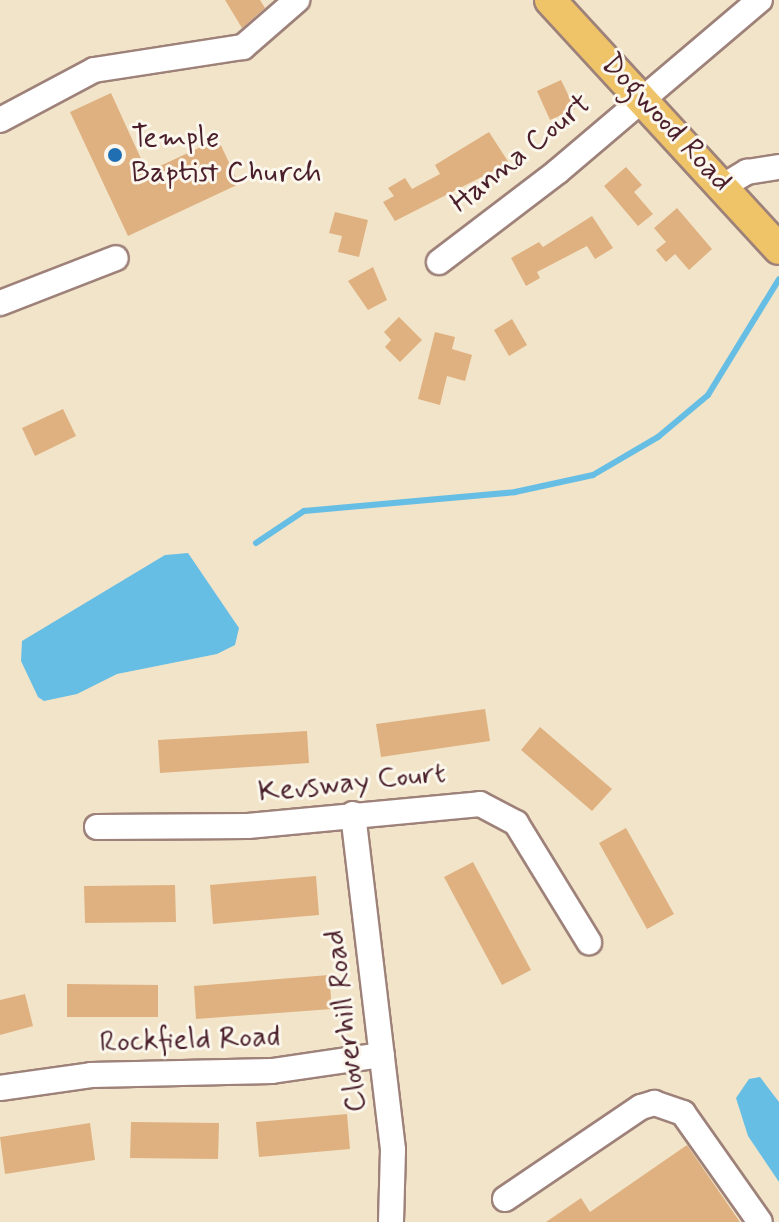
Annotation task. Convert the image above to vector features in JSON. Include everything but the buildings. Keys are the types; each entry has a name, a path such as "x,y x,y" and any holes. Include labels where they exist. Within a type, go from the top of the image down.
{"main road":[{"name":"Dogwood Road","path":"550,0 725,185 779,249"}],"street":[{"path":"0,120 94,70 243,47 297,0"},
{"name":"Hanna Court","path":"439,262 557,172 760,0"},
{"path":"725,185 747,172 779,167"},
{"path":"0,303 116,258"},
{"name":"Kevsway Court","path":"97,827 234,827 459,803 498,811 531,844 589,942"},
{"name":"Cloverhill Road","path":"353,814 393,1150 391,1222"},
{"name":"Rockfield Road","path":"0,1088 91,1075 272,1071 382,1055"},
{"path":"505,1199 641,1107 654,1103 683,1113 760,1222"}],"water":[{"path":"188,553 239,628 235,645 217,654 117,674 77,694 44,701 38,697 21,661 22,641 165,555"},
{"path":"760,1077 779,1102 779,1182 748,1136 736,1098 749,1079"}],"waterway":[{"path":"256,543 304,511 515,492 593,475 658,437 708,395 779,279"}],"place":[{"name":"Temple Baptist Church","path":"115,155"}]}
